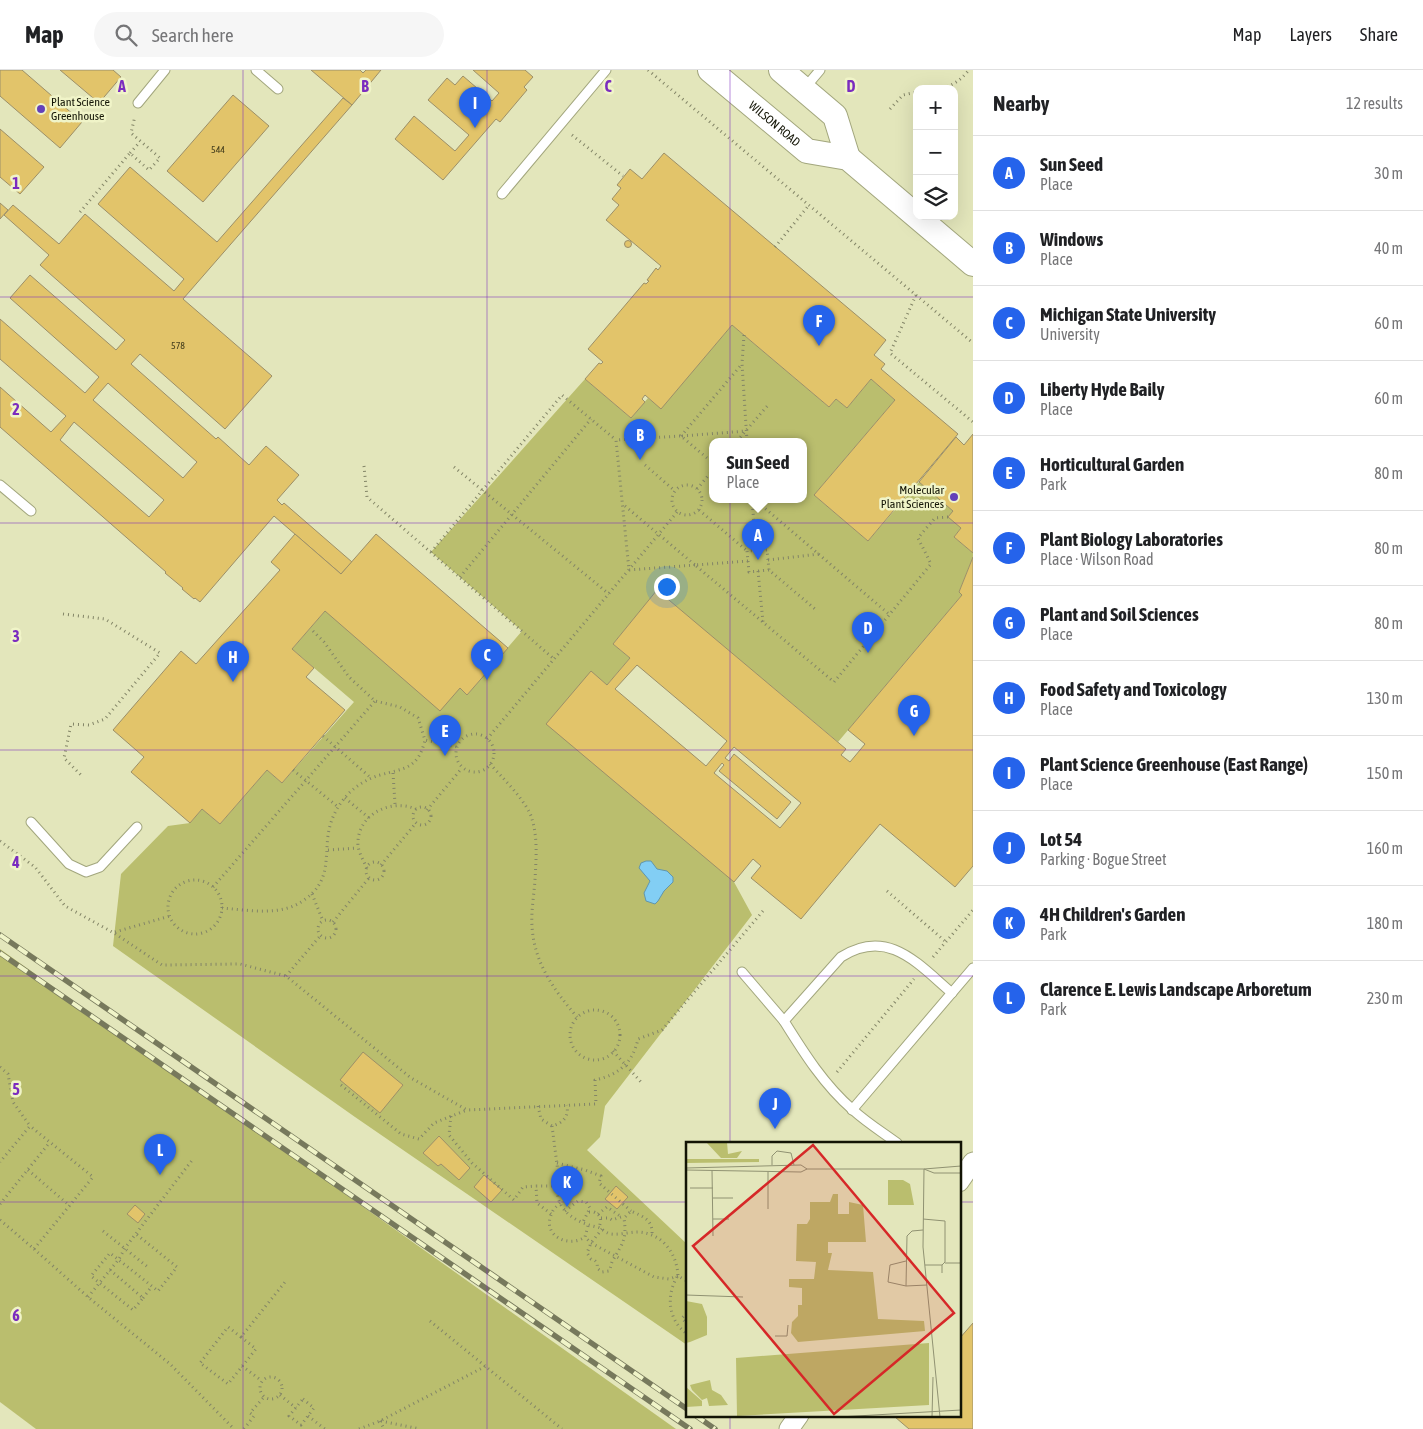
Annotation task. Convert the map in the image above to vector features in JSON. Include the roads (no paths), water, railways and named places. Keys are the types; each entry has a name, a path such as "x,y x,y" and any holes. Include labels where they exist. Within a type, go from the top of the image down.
{"street":[{"name":"WILSON ROAD","path":"710,70 807,151 848,158"},
{"path":"781,70 835,116 848,158 973,264"},
{"path":"961,1179 973,1162"},
{"path":"789,1429 798,1416"}],"lane":[{"path":"138,103 165,70"},
{"path":"256,70 278,89"},
{"path":"502,194 606,70"},
{"path":"804,89 820,70"},
{"path":"0,485 31,511"},
{"path":"31,822 69,864 86,872 100,867 136,827"},
{"path":"784,1021 832,965 851,950 863,946 887,946 908,956 952,993"},
{"path":"852,1110 973,968"},
{"path":"742,972 784,1021 814,1068 852,1110 896,1142"}],"water":[{"path":"651,861 657,869 667,871 673,877 673,882 655,904 646,901 644,893 650,881 639,868 641,863"}],"railway":[{"path":"0,935 686,1408"},
{"path":"0,953 690,1429"},
{"path":"696,1416 715,1429"}],"place":[{"name":"Plant Science Greenhouse","path":"41,109"},
{"name":"Plant Science Greenhouse (East Range)","path":"475,128"},
{"name":"Plant Biology Laboratories","path":"819,346"},
{"name":"Windows","path":"640,460"},
{"name":"Molecular Plant Sciences","path":"954,497"},
{"name":"Sun Seed","path":"758,560"},
{"name":"Liberty Hyde Baily","path":"868,653"},
{"name":"Michigan State University","path":"487,680"},
{"name":"Food Safety and Toxicology","path":"233,682"},
{"name":"Plant and Soil Sciences","path":"914,736"},
{"name":"Horticultural Garden","path":"445,756"},
{"name":"Lot 54","path":"775,1129"},
{"name":"Clarence E. Lewis Landscape Arboretum","path":"160,1175"},
{"name":"4H Children's Garden","path":"567,1207"}]}
